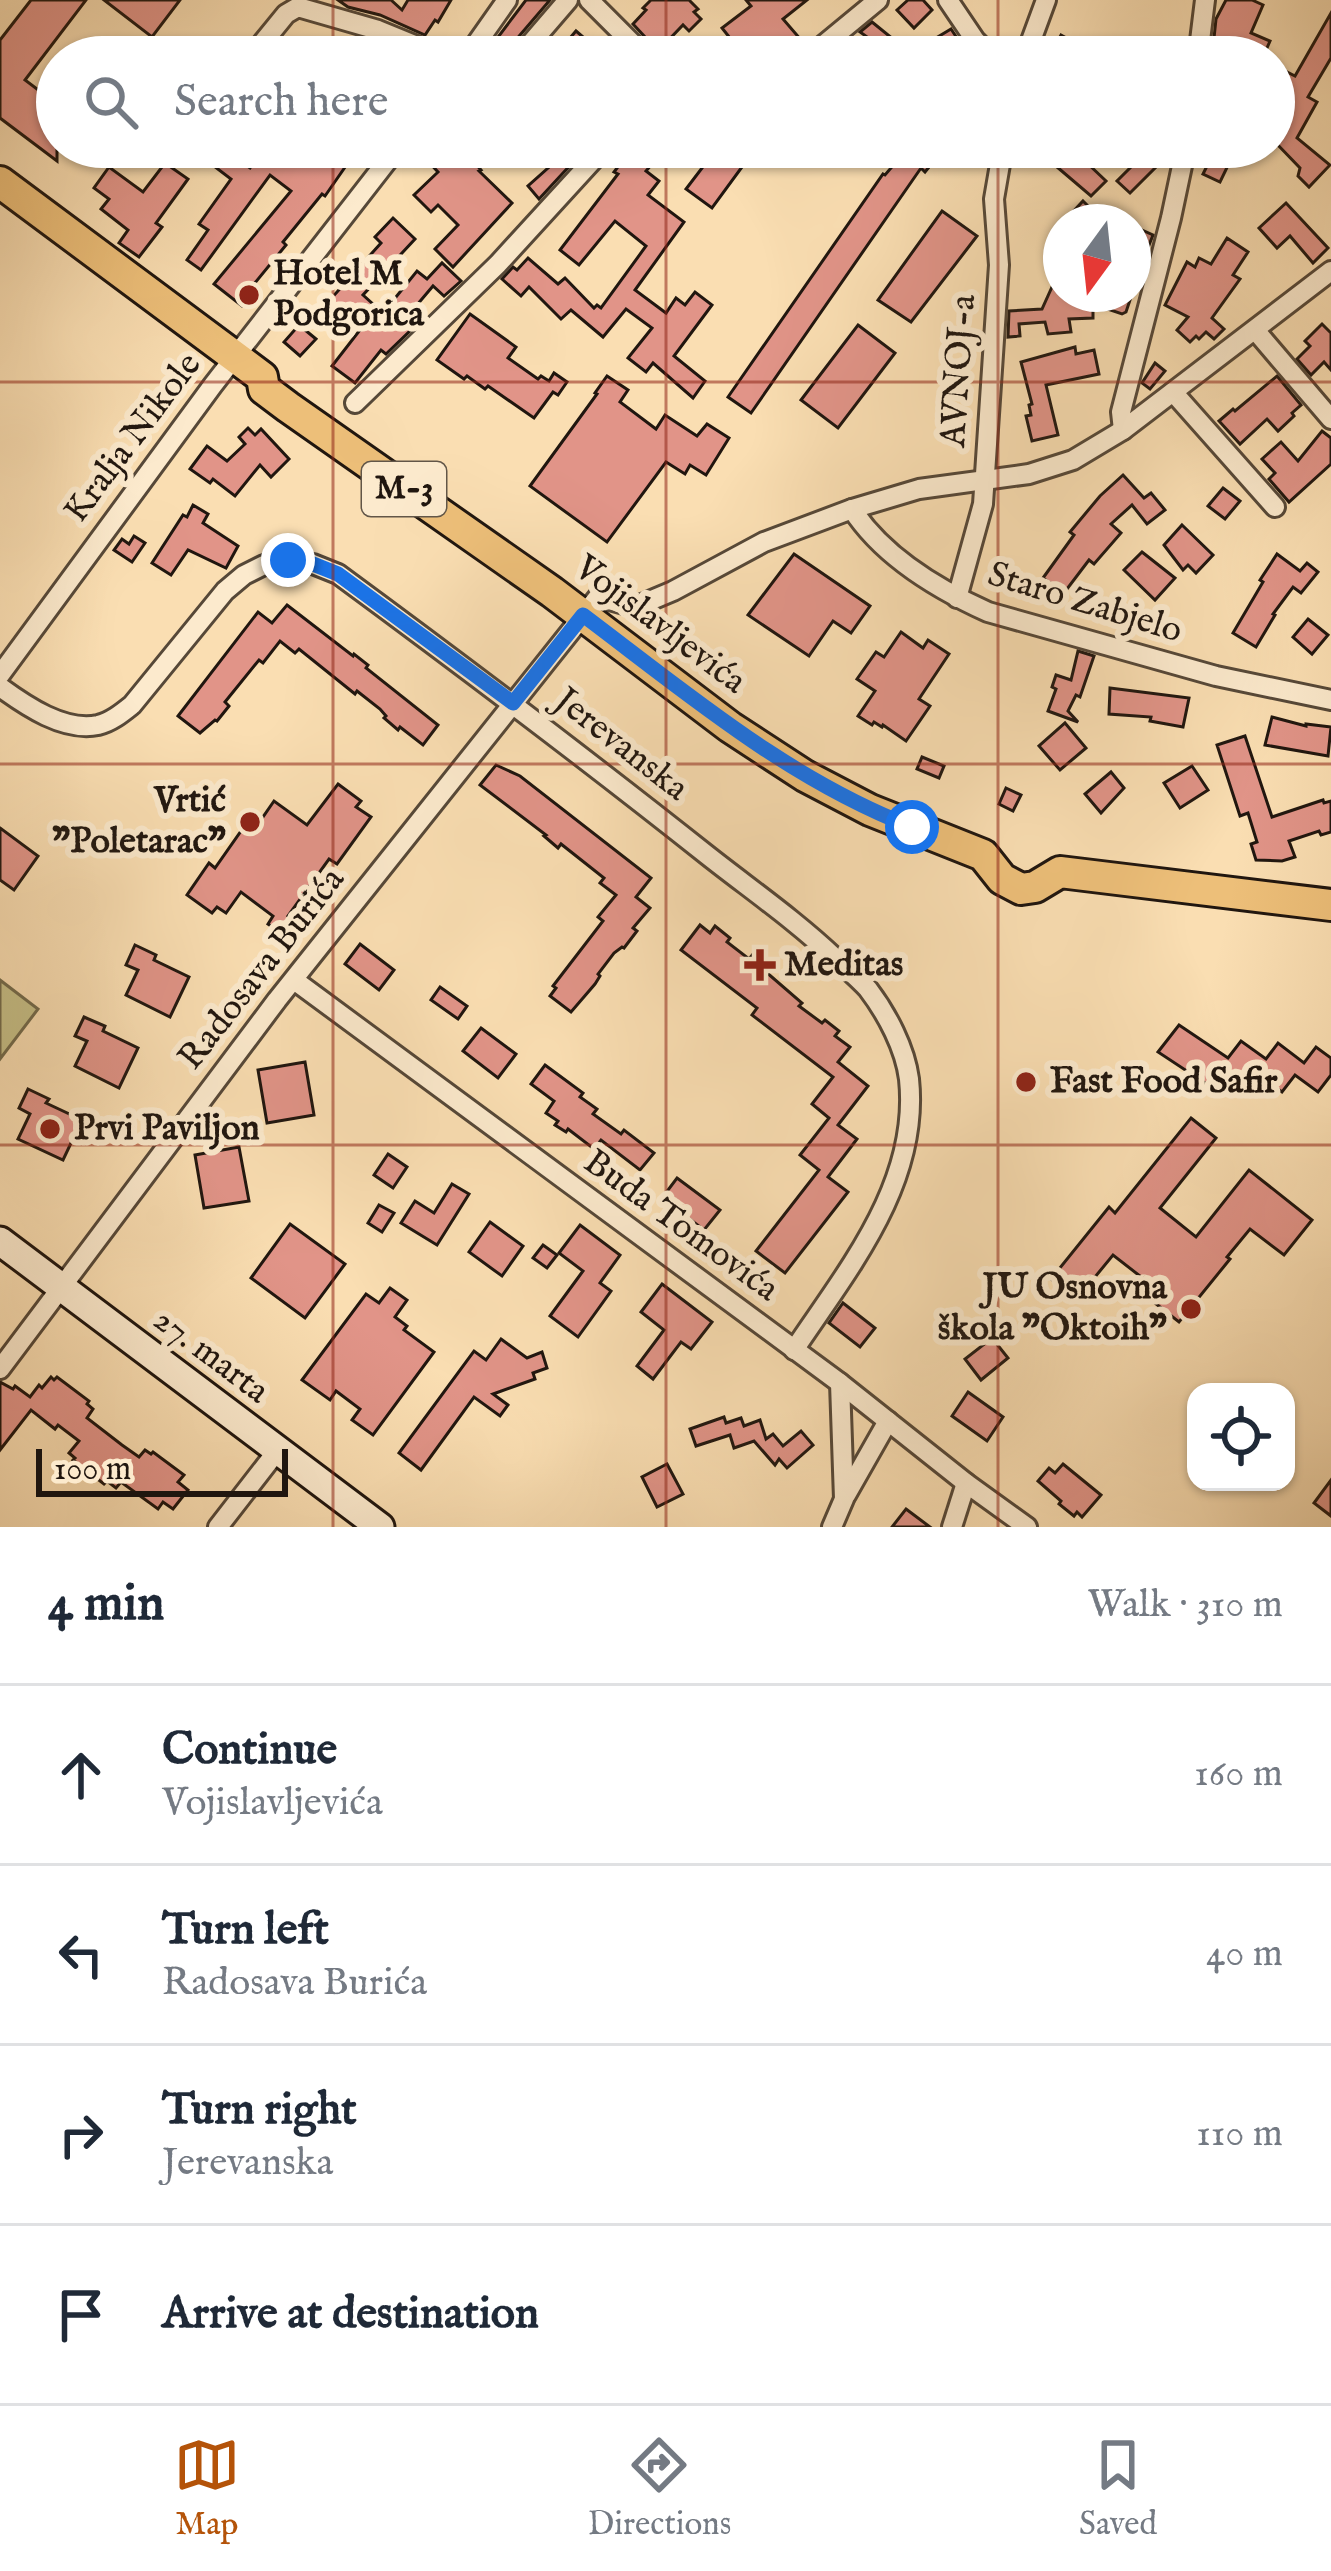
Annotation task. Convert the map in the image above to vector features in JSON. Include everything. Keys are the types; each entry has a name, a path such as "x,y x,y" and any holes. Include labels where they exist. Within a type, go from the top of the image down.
{"main road":[{"name":"Vojislavljevića","path":"0,165 11,190 262,377 264,389 288,407 583,615 748,740 853,802 983,855 1002,879 1021,889 1035,887 1060,872 1331,905"}],"street":[{"path":"482,36 507,0"},
{"path":"538,36 568,0"},
{"path":"834,36 878,0"},
{"path":"948,0 972,36"},
{"path":"1033,36 1046,0"},
{"path":"1201,36 1205,0"},
{"path":"598,3 627,36"},
{"path":"268,36 298,7 394,36"},
{"name":"Kralja Nikole","path":"0,675 235,356 382,168"},
{"path":"355,404 498,264 586,168"},
{"name":"AVNOJ-a","path":"956,598 983,504 999,265 994,199 1000,168"},
{"path":"1123,430 1120,418 1182,168"},
{"path":"583,615 598,597 635,608 764,542 852,509 919,489 1029,474 1089,452 1331,271"},
{"path":"1255,330 1331,419"},
{"path":"1173,392 1275,507"},
{"name":"Staro Zabjelo","path":"852,509 866,532 890,553 956,598 988,612 1216,676 1331,700"},
{"name":"Jerevanska","path":"0,688 33,710 76,724 98,725 132,706 244,575 288,560 313,564 338,574 513,703 806,930 865,986 886,1016 908,1075 908,1131 882,1214 794,1350"},
{"name":"Radosava Burića","path":"0,1369 294,980 583,615"},
{"name":"Buda Tomovića","path":"294,980 1027,1527"},
{"name":"27. marta","path":"0,1241 380,1527"},
{"path":"840,1383 844,1499"},
{"path":"832,1527 888,1420"},
{"path":"218,1527 277,1450"},
{"path":"952,1527 966,1483"}],"shaded area":[{"path":"0,980 38,1009 0,1059"}],"building":[{"path":"31,0 86,0 59,36 36,36 36,66 25,80 36,88 36,145 0,118 0,40"},
{"path":"104,0 180,0 151,36"},
{"path":"338,0 391,0 402,10 408,0 451,0 425,35"},
{"path":"526,0 550,0 519,36 499,36"},
{"path":"651,0 689,0 701,19 689,31 683,25 672,36 644,36 633,24 646,10"},
{"path":"746,0 807,0 783,19 798,36 728,36 722,28 751,6"},
{"path":"908,0 923,0 932,10 914,28 897,10"},
{"path":"1226,0 1263,5 1251,33 1258,36 1214,36"},
{"path":"1331,13 1331,58 1308,97 1317,102 1297,138 1330,165 1309,187 1298,176 1300,168 1295,163 1295,76"},
{"path":"872,22 889,36 866,36 860,32"},
{"path":"110,168 143,192 161,168 172,168 188,179 156,223 162,227 139,257 119,243 128,230 101,209 109,199 94,188"},
{"path":"217,168 344,168 283,242 286,245 242,306 214,284 291,191 270,175 201,270 187,260 208,230 199,224 231,179"},
{"path":"434,168 479,168 512,203 453,267 435,249 458,225 438,205 431,212 414,195 438,172"},
{"path":"548,168 568,168 539,199 528,186"},
{"path":"617,168 649,168 646,171 659,181 648,195 684,222 635,290 666,313 676,298 685,305 695,292 712,305 674,356 705,381 693,398 653,363 646,372 628,358 652,328 626,309 603,337 571,310 561,319 529,287 521,296 502,279 528,258 558,284 565,278 594,308 601,308 646,246 615,221 579,265 560,250 618,174 614,172"},
{"path":"702,168 741,168 712,208 686,189"},
{"path":"891,168 921,168 751,413 728,397"},
{"path":"1058,168 1092,168 1106,181 1091,196"},
{"path":"1130,168 1155,168 1130,193 1117,181"},
{"path":"1206,168 1227,168 1220,182 1203,174"},
{"path":"1286,203 1328,248 1313,263 1290,236 1277,248 1259,228"},
{"path":"942,211 977,236 911,322 878,300"},
{"path":"393,218 415,239 363,295 383,313 417,271 427,279 442,263 461,281 444,296 433,286 405,319 414,327 386,354 381,350 355,383 332,366 360,330 328,302 381,243 375,237"},
{"path":"1227,238 1248,252 1233,275 1240,279 1212,318 1224,329 1214,339 1206,332 1190,342 1177,330 1188,317 1165,305 1187,262 1195,267 1199,258 1211,264"},
{"path":"1009,311 1093,312 1093,318 1069,319 1071,332 1048,334 1045,322 1019,324 1020,336 1008,337"},
{"path":"470,314 516,347 508,358 538,379 549,381 554,373 567,382 534,418 488,386 485,389 467,376 464,379 437,360"},
{"path":"1322,324 1331,333 1331,370 1324,362 1311,375 1297,359 1310,346 1305,341"},
{"path":"299,325 316,339 300,356 284,342"},
{"path":"858,325 895,353 838,428 801,400"},
{"path":"1075,347 1076,354 1094,350 1099,374 1046,385 1058,435 1032,441 1026,416 1031,415 1032,404 1021,362"},
{"path":"1155,363 1165,371 1150,389 1142,383"},
{"path":"607,376 628,390 620,402 656,429 665,415 697,436 707,424 729,438 706,475 690,465 685,474 666,462 607,542 530,486"},
{"path":"1277,376 1301,405 1278,431 1267,419 1240,444 1219,421"},
{"path":"248,428 255,435 261,429 289,459 271,477 260,465 235,496 190,469 207,446 227,461 245,444 239,437"},
{"path":"1322,431 1331,438 1331,464 1289,502 1269,479 1275,473 1262,459 1281,442 1298,461"},
{"path":"1123,475 1144,498 1151,493 1165,510 1147,524 1132,505 1111,524 1121,533 1094,564 1089,560 1064,593 1043,578 1074,535 1070,532"},
{"path":"1223,488 1240,501 1225,519 1208,506"},
{"path":"193,505 208,514 203,523 238,546 226,568 188,550 171,575 152,563"},
{"path":"1182,525 1213,555 1196,573 1188,565 1183,570 1164,545"},
{"path":"134,536 145,543 132,562 114,550 122,539 129,544"},
{"path":"1142,552 1175,578 1155,600 1124,570"},
{"path":"794,554 870,606 851,633 833,621 809,656 748,615"},
{"path":"1277,554 1300,571 1307,563 1318,572 1301,593 1293,587 1256,647 1233,633"},
{"path":"287,605 438,725 423,745 400,727 398,730 357,691 355,694 299,649 295,653 280,641 225,702 229,706 217,721 200,733 178,716 258,612 272,623"},
{"path":"1308,619 1328,635 1312,654 1293,637"},
{"path":"901,632 923,648 928,640 949,654 919,699 930,706 906,741 858,716 875,691 857,679 876,652 884,657"},
{"path":"1078,651 1094,656 1080,697 1076,695 1068,711 1078,722 1048,711 1056,675 1071,680"},
{"path":"1110,688 1189,698 1183,727 1150,721 1151,717 1109,714"},
{"path":"1272,717 1331,727 1328,756 1265,745"},
{"path":"1065,723 1086,748 1060,770 1039,746"},
{"path":"1245,736 1272,817 1331,801 1331,832 1289,841 1295,857 1256,860 1251,844 1257,842 1248,813 1240,816 1217,745"},
{"path":"922,757 944,766 939,778 917,769"},
{"path":"496,765 520,776 651,878 636,897 650,908 633,928 637,931 614,953 571,1012 550,996 553,986 603,921 598,917 616,895 600,883 604,878 561,844 558,848 480,785"},
{"path":"1192,766 1208,790 1180,808 1164,783"},
{"path":"1111,772 1124,788 1101,813 1085,794"},
{"path":"338,784 361,801 356,807 371,817 337,864 329,859 288,916 295,921 284,935 268,924 273,916 241,892 226,913 217,907 212,913 187,895 209,863 215,868 246,824 254,830 274,801 307,825"},
{"path":"1006,788 1021,795 1013,811 999,804"},
{"path":"0,828 38,856 14,890 0,880"},
{"path":"700,925 710,933 715,926 749,959 753,954 802,1003 799,1006 839,1031 835,1036 850,1047 838,1062 868,1086 838,1125 857,1139 828,1177 848,1192 785,1273 756,1251 819,1170 800,1155 829,1118 812,1104 833,1077 752,1015 757,1008 681,950"},
{"path":"360,944 394,970 379,990 345,964"},
{"path":"135,945 189,977 170,1017 126,995 138,970 126,965"},
{"path":"440,987 467,1006 458,1019 431,1000"},
{"path":"84,1017 138,1048 119,1088 75,1066 87,1041 75,1036"},
{"path":"1179,1025 1228,1058 1241,1041 1266,1059 1278,1043 1304,1063 1316,1047 1331,1058 1331,1075 1318,1092 1295,1075 1282,1092 1256,1073 1245,1087 1220,1068 1208,1085 1158,1052"},
{"path":"481,1028 516,1054 498,1078 463,1051"},
{"path":"305,1062 314,1115 267,1123 258,1070"},
{"path":"545,1065 583,1093 580,1097 597,1109 593,1114 654,1153 640,1170 601,1140 594,1149 555,1125 558,1121 546,1113 554,1101 531,1084"},
{"name":"Prvi Paviljon","path":"28,1089 82,1120 63,1160 18,1139 30,1114 19,1108"},
{"path":"1191,1118 1216,1138 1160,1208 1196,1237 1249,1170 1312,1220 1284,1255 1250,1229 1179,1322 1146,1296 1154,1287 1113,1255 1077,1299 1051,1279 1109,1207 1115,1213"},
{"path":"239,1147 249,1201 204,1208 195,1155"},
{"path":"388,1154 407,1167 393,1188 374,1175"},
{"path":"677,1178 720,1210 704,1230 662,1198"},
{"path":"452,1184 469,1194 437,1245 401,1223 415,1201 434,1213"},
{"path":"379,1205 394,1213 382,1232 368,1223"},
{"path":"490,1222 523,1246 502,1276 469,1252"},
{"path":"290,1224 345,1264 305,1318 251,1278"},
{"path":"580,1225 620,1255 600,1283 611,1291 578,1337 550,1316 583,1271 559,1253"},
{"path":"543,1245 557,1255 547,1268 533,1258"},
{"path":"662,1284 712,1322 691,1349 681,1342 653,1379 637,1366 664,1330 641,1312"},
{"path":"390,1288 407,1300 395,1317 407,1326 404,1330 434,1352 373,1435 352,1420 360,1409 336,1391 330,1400 302,1380 366,1294 379,1303"},
{"path":"843,1303 875,1328 860,1347 829,1323"},
{"path":"992,1338 1008,1358 981,1380 965,1359"},
{"path":"501,1339 527,1358 542,1352 547,1368 533,1373 535,1379 493,1394 508,1405 500,1416 474,1397 421,1470 399,1453 474,1351 486,1360"},
{"path":"51,1377 89,1401 93,1409 87,1418 122,1445 139,1457 145,1450 153,1452 184,1475 178,1482 188,1490 173,1509 163,1502 158,1509 121,1482 116,1488 107,1481 104,1484 73,1460 69,1453 79,1441 31,1410 0,1450 0,1382 30,1397"},
{"path":"968,1392 1003,1417 987,1441 952,1416"},
{"path":"724,1417 726,1423 741,1418 744,1426 760,1420 766,1439 773,1434 783,1446 801,1431 813,1445 787,1468 779,1459 775,1465 754,1441 734,1448 730,1435 696,1446 690,1429"},
{"path":"667,1464 683,1494 657,1507 642,1477"},
{"path":"1063,1464 1101,1495 1082,1517 1059,1504 1038,1481 1049,1468 1055,1473"},
{"path":"1331,1480 1331,1516 1314,1503"},
{"path":"906,1509 930,1527 892,1527"}],"place":[{"name":"Hotel M Podgorica","path":"249,295"},
{"name":"Vrtić \"Poletarac\"","path":"250,822"},
{"name":"Meditas","path":"760,965"},
{"name":"Fast Food Safir","path":"1026,1082"},
{"name":"Prvi Paviljon","path":"50,1129"},
{"name":"JU Osnovna škola \"Oktoih\"","path":"1191,1309"}],"route":[{"path":"288,560 338,574 513,703 583,615 748,740 844,797 912,827"}]}
